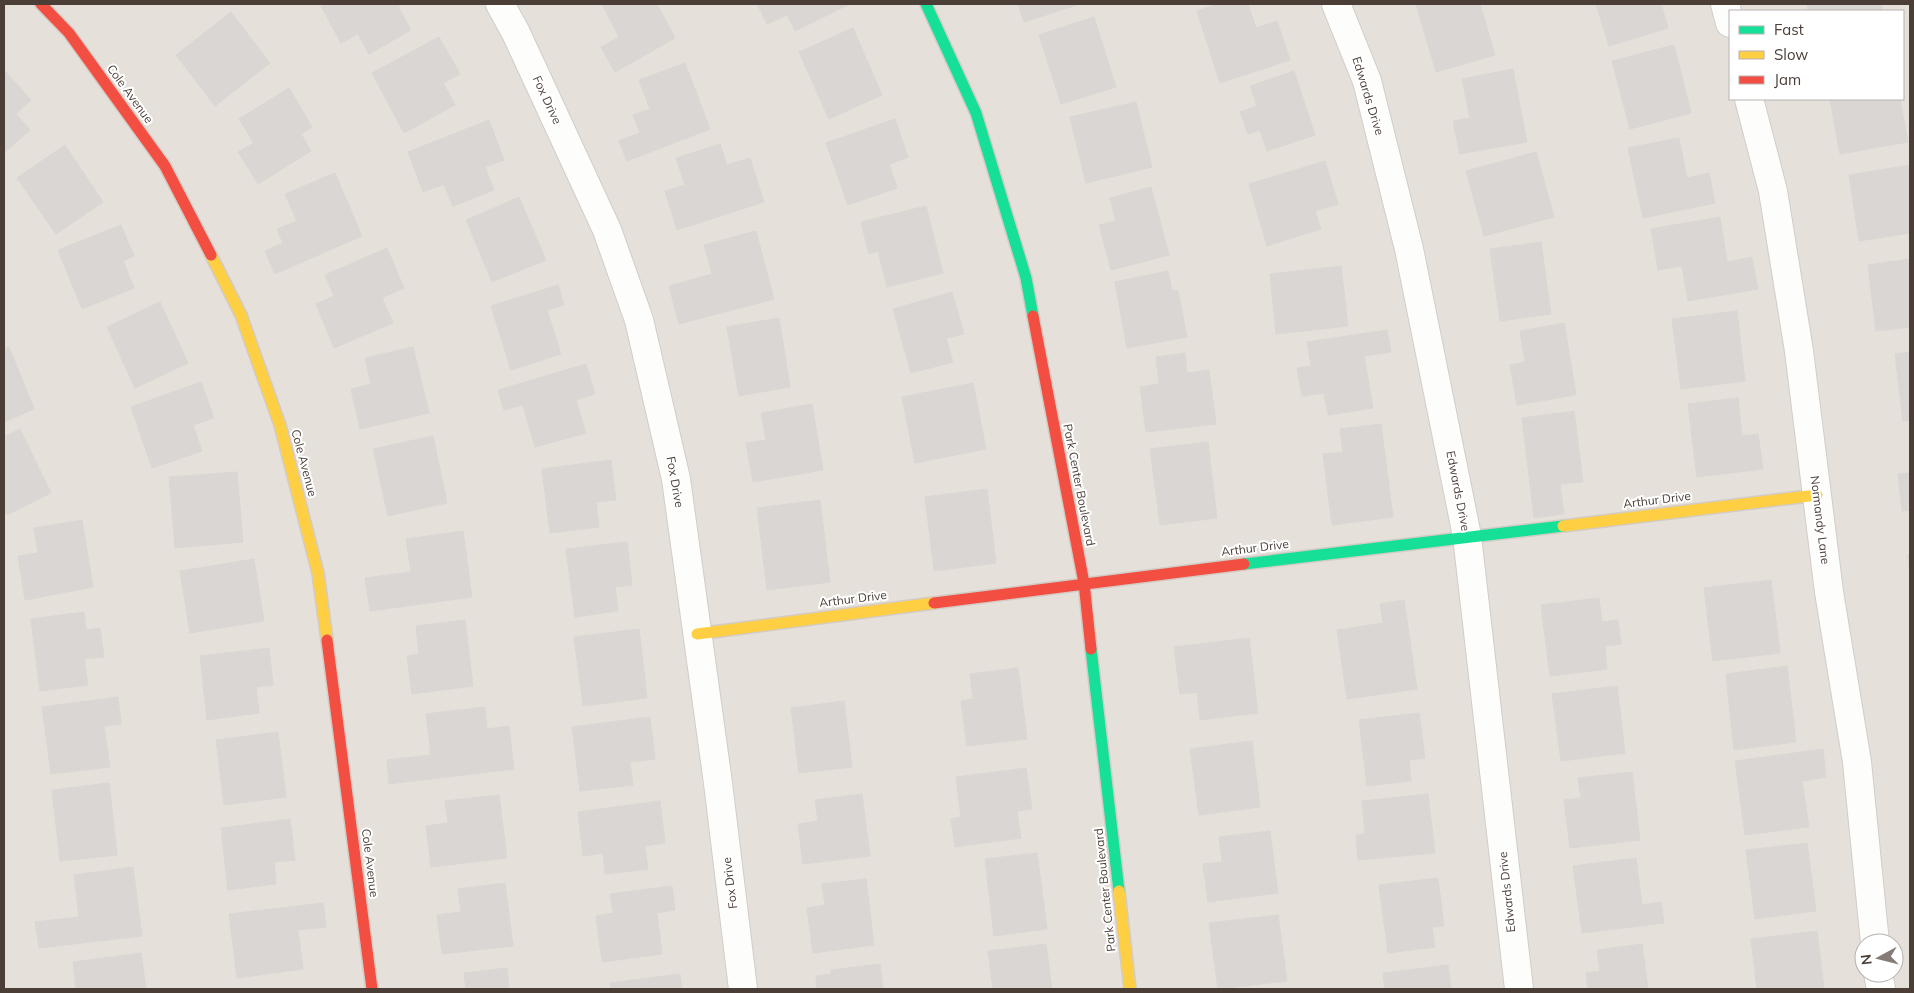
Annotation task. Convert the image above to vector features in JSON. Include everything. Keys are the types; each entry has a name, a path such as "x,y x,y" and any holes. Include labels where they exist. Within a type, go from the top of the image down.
{"street":[{"name":"Cole Avenue","path":"41,4 69,33 164,166 241,315 280,425 318,573 372,989"},
{"name":"Fox Drive","path":"500,4 516,32 607,230 639,320 676,479 718,783 742,989"},
{"name":"Park Center Boulevard","path":"926,4 976,114 1026,278 1084,583 1130,989"},
{"name":"Edwards Drive","path":"1336,4 1367,81 1409,249 1467,536 1519,989"},
{"path":"1725,4 1729,19"},
{"name":"Normandy Lane","path":"1750,100 1774,201 1799,350 1829,592 1857,762 1874,933"},
{"name":"Arthur Drive","path":"697,634 1084,583 1817,494"}],"shaded area":[{"path":"4,4 1910,4 1910,989 4,989"}],"building":[{"path":"325,4 403,4 398,6 411,30 369,54 358,34 341,43 321,6"},
{"path":"602,4 657,4 675,38 615,72 601,47 619,37"},
{"path":"757,4 848,5 795,31 787,15 767,24"},
{"path":"1018,4 1080,4 1024,22"},
{"path":"1218,4 1248,4 1256,28 1277,21 1290,60 1220,83 1197,11"},
{"path":"1416,4 1480,4 1495,55 1436,72"},
{"path":"1596,4 1661,4 1668,28 1609,46"},
{"path":"1807,4 1881,4 1882,10 1808,10"},
{"path":"231,12 270,63 215,106 176,55"},
{"path":"1094,17 1116,87 1061,104 1039,35"},
{"path":"853,28 882,95 829,119 799,52"},
{"path":"439,37 460,74 443,83 455,105 404,133 372,73"},
{"path":"1674,45 1691,113 1630,129 1612,61"},
{"path":"685,63 710,129 627,161 619,141 640,133 633,115 650,109 639,80"},
{"path":"1513,69 1527,142 1460,154 1453,121 1470,118 1462,79"},
{"path":"4,70 31,100 16,114 30,130 4,153"},
{"path":"1294,71 1315,135 1267,151 1260,130 1248,134 1240,112 1257,106 1250,86"},
{"path":"289,88 312,127 301,134 311,151 258,184 238,152 254,143 239,119"},
{"path":"1830,100 1900,100 1908,142 1840,154"},
{"path":"1136,102 1152,167 1086,183 1070,117"},
{"path":"895,119 908,157 889,164 897,188 848,205 826,143"},
{"path":"489,120 504,160 485,167 494,190 453,206 444,184 423,192 408,152"},
{"path":"1679,138 1687,178 1709,173 1715,203 1643,218 1628,148"},
{"path":"720,144 727,165 750,158 764,202 677,230 665,191 685,185 676,158"},
{"path":"65,145 103,202 56,234 17,178"},
{"path":"1536,152 1554,217 1484,236 1466,171"},
{"path":"1325,161 1338,204 1315,211 1321,229 1267,246 1249,184"},
{"path":"1910,165 1910,233 1859,241 1849,175"},
{"path":"335,173 362,236 275,274 265,251 283,243 277,229 297,221 285,194"},
{"path":"1151,187 1169,255 1111,270 1099,225 1116,221 1110,198"},
{"path":"519,197 546,260 492,282 466,220"},
{"path":"926,206 943,273 887,287 878,251 869,254 861,222"},
{"path":"1720,217 1727,262 1752,257 1758,289 1688,301 1682,266 1658,270 1651,229"},
{"path":"121,225 134,256 123,261 134,288 82,309 58,250"},
{"path":"756,231 774,299 679,324 669,286 712,274 704,245"},
{"path":"1541,242 1551,314 1500,321 1490,249"},
{"path":"387,248 404,288 382,298 393,323 334,348 316,304 334,296 325,275"},
{"path":"1910,259 1910,327 1876,331 1868,265"},
{"path":"1341,266 1348,326 1276,334 1270,274"},
{"path":"1168,271 1172,291 1178,290 1187,337 1127,348 1115,282"},
{"path":"558,285 564,305 547,310 561,354 511,370 491,306"},
{"path":"952,292 964,334 946,338 953,362 911,373 893,309"},
{"path":"160,302 188,363 135,388 107,327"},
{"path":"1737,311 1745,381 1681,389 1672,319"},
{"path":"779,318 790,387 739,396 727,327"},
{"path":"1564,323 1576,395 1517,405 1510,365 1525,362 1520,331"},
{"path":"1387,330 1391,352 1364,356 1373,408 1328,415 1324,393 1302,396 1297,368 1311,366 1307,342"},
{"path":"9,347 34,409 4,422 4,349"},
{"path":"413,347 429,413 360,429 351,389 371,384 365,358"},
{"path":"1910,352 1910,420 1903,421 1895,354"},
{"path":"1185,353 1187,373 1209,370 1216,424 1146,432 1140,387 1159,384 1156,357"},
{"path":"586,364 595,394 576,400 586,433 535,447 523,405 504,410 498,390"},
{"path":"201,382 214,418 193,425 202,451 152,468 131,407"},
{"path":"973,383 986,449 915,463 902,397"},
{"path":"1738,398 1742,436 1758,434 1763,469 1697,477 1688,404"},
{"path":"812,404 823,470 753,482 746,443 766,440 761,413"},
{"path":"1574,411 1583,482 1560,484 1564,514 1534,518 1522,418"},
{"path":"1381,424 1393,517 1332,525 1323,454 1343,452 1340,429"},
{"path":"20,429 51,493 7,515 4,509 4,437"},
{"path":"433,436 447,503 388,516 373,449"},
{"path":"1208,442 1217,518 1160,525 1150,449"},
{"path":"611,460 616,500 596,502 599,527 550,533 542,469"},
{"path":"237,472 243,542 175,548 169,477"},
{"path":"1910,473 1910,510 1902,511 1898,474"},
{"path":"987,489 996,563 934,571 925,497"},
{"path":"820,500 830,582 767,590 757,508"},
{"path":"82,520 93,587 25,600 18,556 38,553 34,528"},
{"path":"463,531 472,597 370,611 365,578 411,572 406,539"},
{"path":"627,542 632,585 615,587 618,611 575,617 566,549"},
{"path":"1910,554 1910,575 1908,555"},
{"path":"254,559 264,621 190,633 180,571"},
{"path":"1771,580 1780,653 1713,661 1704,588"},
{"path":"1599,598 1602,622 1618,620 1621,644 1605,646 1607,669 1550,676 1541,605"},
{"path":"1404,600 1417,689 1347,699 1337,630 1383,623 1380,604"},
{"path":"84,612 86,630 100,628 104,657 84,659 88,685 40,691 31,619"},
{"path":"465,620 473,686 412,694 407,656 419,654 416,626"},
{"path":"639,629 647,698 583,706 574,637"},
{"path":"1249,638 1258,713 1200,720 1197,692 1180,694 1174,647"},
{"path":"269,648 273,685 256,687 259,713 207,720 200,656"},
{"path":"1787,666 1796,742 1734,750 1726,674"},
{"path":"1018,668 1027,739 967,746 961,701 973,699 970,674"},
{"path":"1617,686 1625,753 1561,761 1552,694"},
{"path":"118,697 121,724 104,726 110,767 51,774 42,707"},
{"path":"844,701 852,767 799,773 791,708"},
{"path":"485,707 487,729 509,726 514,769 389,784 387,760 431,755 426,714"},
{"path":"1419,713 1425,758 1409,760 1411,781 1367,786 1359,720"},
{"path":"650,717 655,759 630,762 633,785 580,791 572,727"},
{"path":"278,732 286,797 224,805 216,740"},
{"path":"1252,741 1260,807 1199,815 1190,749"},
{"path":"1823,749 1826,777 1802,781 1809,827 1745,835 1735,761"},
{"path":"1026,768 1032,809 1017,811 1021,838 955,847 951,819 961,817 956,777"},
{"path":"1632,772 1640,840 1570,848 1564,800 1581,798 1578,778"},
{"path":"109,783 117,855 60,861 52,790"},
{"path":"862,794 870,856 803,864 798,824 818,821 815,800"},
{"path":"1428,794 1435,853 1358,860 1356,835 1365,834 1362,801"},
{"path":"499,795 507,858 431,867 426,826 448,823 445,801"},
{"path":"660,801 665,843 645,846 648,869 605,874 603,853 583,856 578,812"},
{"path":"290,819 295,860 274,862 276,884 228,890 221,828"},
{"path":"1270,831 1278,893 1208,902 1203,864 1222,862 1219,837"},
{"path":"1807,843 1816,911 1755,919 1746,850"},
{"path":"1037,853 1047,929 994,936 985,859"},
{"path":"1636,858 1642,905 1661,902 1664,923 1582,933 1573,866"},
{"path":"133,867 142,936 39,948 35,922 79,917 74,875"},
{"path":"1438,878 1444,926 1432,927 1435,947 1388,953 1379,885"},
{"path":"866,879 874,945 813,953 807,908 825,905 822,884"},
{"path":"505,883 513,946 442,954 437,915 461,912 458,889"},
{"path":"672,886 675,910 657,913 662,954 602,962 596,916 613,913 610,894"},
{"path":"323,903 326,927 298,930 303,969 237,978 229,914"},
{"path":"1278,915 1287,981 1218,989 1209,923"},
{"path":"1817,931 1824,989 1757,989 1751,939"},
{"path":"1046,944 1052,989 993,989 988,951"},
{"path":"1642,944 1648,989 1588,989 1586,973 1600,971 1597,950"},
{"path":"141,953 146,989 76,989 73,962"},
{"path":"880,964 883,989 817,989 816,976 831,974 831,970"},
{"path":"1448,965 1451,989 1385,989 1383,973"},
{"path":"507,968 509,989 466,989 464,973"},
{"path":"680,974 682,989 611,989 610,983"}],"traffic: fast":[{"path":"926,4 976,113 1026,278 1033,316"},
{"path":"1244,564 1563,526"},
{"path":"1091,649 1119,891"}],"traffic: slow":[{"path":"211,255 241,315 280,425 318,573 327,640"},
{"path":"1563,526 1817,495"},
{"path":"697,634 934,603"},
{"path":"1119,891 1130,989"}],"traffic: jam":[{"path":"41,4 69,33 165,166 211,255"},
{"path":"1033,316 1084,583 1091,649"},
{"path":"934,603 1244,564"},
{"path":"327,640 372,989"}]}
